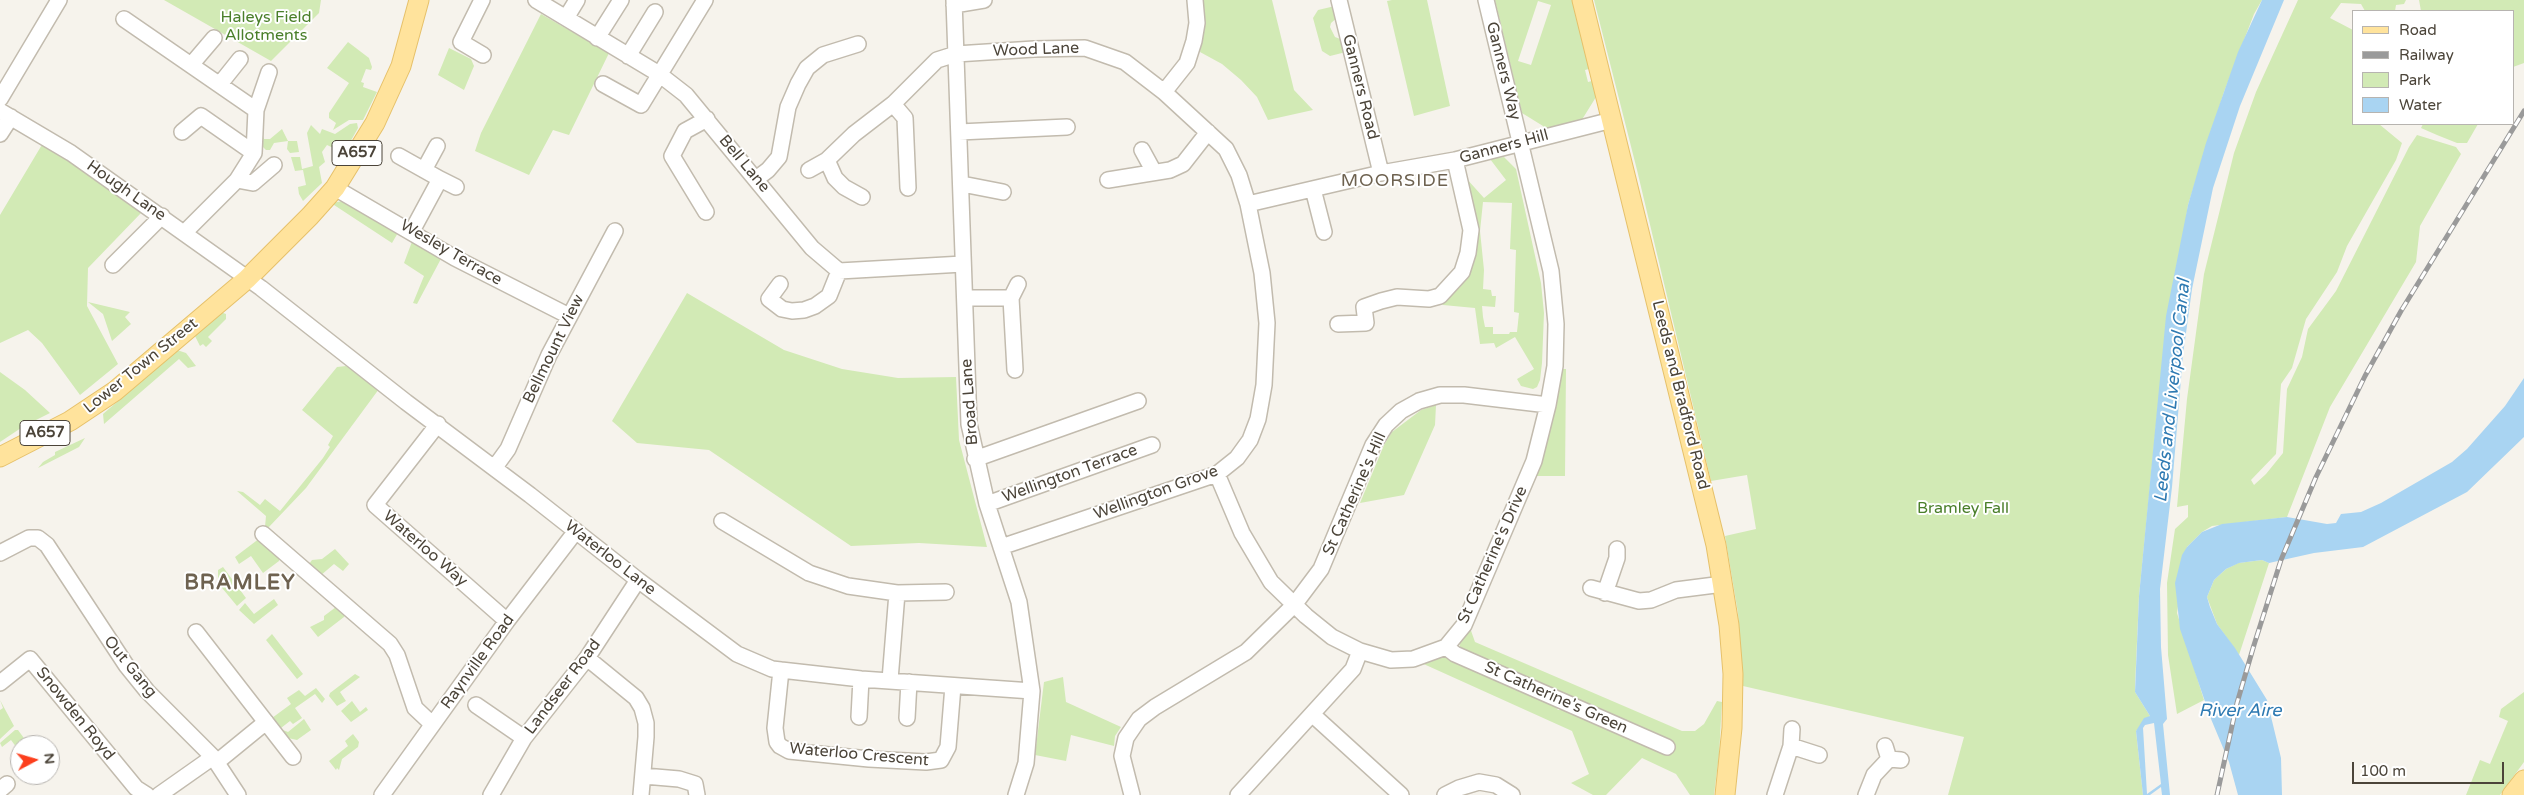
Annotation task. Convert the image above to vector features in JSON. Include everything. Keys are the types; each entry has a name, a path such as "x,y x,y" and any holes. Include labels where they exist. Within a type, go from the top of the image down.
{"main road":[{"name":"A657","path":"247,278 310,216 335,188 375,123 387,99 401,66 419,0"},
{"name":"Leeds and Bradford Road","path":"1582,0 1703,489 1723,584 1729,625 1733,700 1725,795"},
{"name":"Lower Town Street","path":"0,457 70,421 115,391 247,278"},
{"path":"2512,795 2524,780"}],"street":[{"path":"0,99 59,0"},
{"path":"482,0 461,42 483,55"},
{"name":"Bell Lane","path":"536,0 659,74 686,95 812,248 839,271"},
{"path":"566,18 577,0"},
{"path":"597,38 621,0"},
{"path":"604,84 641,105 704,0"},
{"path":"954,2 984,0"},
{"path":"1164,92 1187,63 1197,23 1195,0"},
{"name":"Ganners Road","path":"1339,0 1382,173"},
{"name":"Ganners Way","path":"1486,0 1521,143"},
{"name":"Broad Lane","path":"954,2 962,184 969,424 975,459 987,504 1019,602 1032,691 1026,763 1016,795"},
{"path":"628,56 655,12"},
{"path":"124,19 256,110"},
{"path":"191,65 214,38"},
{"path":"756,179 775,163 779,156 788,107 807,68 822,55 858,44"},
{"name":"Wood Lane","path":"809,170 827,160 854,134 893,104 937,60 956,54 1077,47 1103,52 1115,58"},
{"name":"Wellington Grove","path":"1001,547 1217,474 1237,458 1250,440 1258,419 1264,385 1267,323 1264,286 1248,204 1239,175 1226,149 1208,132 1164,92 1125,62 1115,58"},
{"path":"220,84 240,59"},
{"path":"185,232 237,180 254,153 256,110 269,72"},
{"path":"893,104 905,118 908,188"},
{"path":"0,134 5,114"},
{"name":"Hough Lane","path":"5,114 71,153 185,232 247,278"},
{"path":"182,132 202,116 254,153"},
{"path":"706,119 685,132 672,156 706,212"},
{"name":"Ganners Hill","path":"1248,204 1382,173 1455,160 1612,120"},
{"path":"959,132 1067,127"},
{"path":"1108,180 1170,170 1183,164 1208,132"},
{"name":"St Catherine's Drive","path":"1446,647 1464,625 1534,461 1548,405 1555,366 1556,324 1551,271 1521,143"},
{"path":"424,170 437,146"},
{"path":"1142,150 1154,172"},
{"path":"398,156 456,188"},
{"path":"827,160 835,178 844,188 862,198"},
{"path":"1338,324 1366,323 1364,307 1381,301 1397,297 1429,300 1440,296 1462,272 1468,253 1471,230 1455,160"},
{"path":"237,180 253,183 274,165"},
{"path":"412,231 440,179"},
{"path":"962,184 1003,192"},
{"name":"Wesley Terrace","path":"335,188 412,231 464,263 569,316"},
{"path":"1313,189 1324,232"},
{"path":"113,265 162,216"},
{"name":"Bellmount View","path":"495,467 508,449 569,316 615,231"},
{"path":"780,284 769,299 782,309 792,311 804,310 815,306 829,296 839,271 963,264"},
{"name":"Waterloo Lane","path":"247,278 495,467 638,580 737,654 772,669 953,686 1032,691"},
{"path":"1015,370 1011,298 1018,284"},
{"path":"965,298 1011,298"},
{"name":"St Catherine's Hill","path":"1132,795 1122,756 1126,738 1139,719 1155,707 1246,652 1294,605 1325,560 1373,445 1386,424 1401,411 1419,401 1440,395 1508,399 1548,405"},
{"path":"975,459 1138,401"},
{"name":"Waterloo Way","path":"438,424 375,505 508,621"},
{"name":"Wellington Terrace","path":"987,504 1152,444"},
{"path":"1217,474 1242,533 1271,582 1294,605 1332,637 1360,651 1391,660 1413,659 1446,647"},
{"path":"722,521 809,573 848,586 897,593 946,592"},
{"name":"Raynville Road","path":"382,795 432,724 576,531"},
{"path":"263,534 390,644 397,655 415,708 432,724"},
{"name":"Out Gang","path":"0,553 29,538 38,538 46,545 126,665 147,691 215,759 238,795"},
{"path":"1617,549 1618,558 1598,590 1626,599 1651,600 1676,590 1723,584"},
{"name":"Landseer Road","path":"491,795 524,738 588,658 638,580"},
{"path":"890,680 897,593"},
{"path":"196,632 293,757"},
{"name":"St Catherine's Green","path":"1446,647 1455,654 1667,748"},
{"path":"1238,795 1353,669 1360,651"},
{"path":"588,658 636,698 642,708 646,723 642,795"},
{"name":"Snowden Royd","path":"0,683 30,659 136,788 147,795"},
{"name":"Waterloo Crescent","path":"781,670 775,728 775,736 780,746 789,751 869,759 926,762 941,760 948,746 953,686"},
{"path":"859,717 861,678"},
{"path":"907,718 909,682"},
{"path":"476,705 524,738"},
{"path":"1313,715 1401,795"},
{"path":"159,795 215,759 266,722"},
{"path":"1775,795 1791,746 1792,728"},
{"path":"1791,746 1818,755"},
{"path":"1866,795 1874,775 1892,755"},
{"path":"644,776 679,778 695,784 697,795"},
{"path":"1445,795 1459,788 1479,782 1496,785 1512,795"}],"green space":[{"name":"Haleys Field Allotments","path":"164,0 321,0 319,13 271,61"},
{"path":"1201,0 1272,0 1294,90 1313,110 1268,120 1257,97 1241,80 1222,64 1200,52 1204,24"},
{"path":"1427,0 1450,106 1414,116 1387,1"},
{"path":"1495,0 1572,0 1589,69 1585,70 1588,82 1592,81 1596,97 1583,118 1584,123 1544,133 1543,126 1522,113","holes":["1538,1 1551,5 1531,65 1518,61"]},
{"name":"Bramley Fall","path":"1594,0 2262,0 2254,14 2224,92 2188,205 2158,405 2139,596 2135,686 2135,692 2150,716 2136,731 2143,795 1948,795 1964,737 1743,686 1738,613 1725,536 1756,529 1747,475 1711,481 1637,170"},
{"path":"2298,0 2406,0 2404,4 2396,5 2395,10 2364,10 2361,4 2341,3 2330,18 2352,29 2352,125 2380,125 2402,143 2396,160 2347,246 2337,272 2306,319 2292,368 2281,384 2276,454 2251,480 2254,485 2266,474 2283,453 2287,389 2302,357 2308,329 2336,291 2409,147 2417,135 2456,147 2461,154 2420,226 2416,262 2330,407 2287,517 2212,526 2202,532 2187,547 2177,613 2204,700 2177,714 2168,655 2167,583 2175,529 2188,517 2188,505 2177,507 2187,399 2204,274 2234,153 2256,92"},
{"path":"2419,0 2524,0 2524,63 2514,67 2514,10 2421,10"},
{"path":"1335,6 1338,17 1331,23 1330,27 1335,37 1343,40 1346,52 1330,56 1322,51 1313,18 1318,10"},
{"path":"541,14 609,53 569,135 553,130 529,175 475,151 481,133"},
{"path":"348,42 369,58 371,70 366,69 361,82 364,83 363,87 377,92 363,120 349,120 333,130 336,123 329,118 329,113 349,83 327,68"},
{"path":"449,48 471,59 474,66 464,90 438,75"},
{"path":"357,123 358,128 344,153 327,145 322,152 325,162 319,167 322,183 303,201 298,187 306,185 303,170 295,171 291,157 300,157 302,169 313,166 307,133 311,125 320,134 322,129 335,134 350,124"},
{"path":"2422,125 2477,125 2467,143 2457,143 2421,128"},
{"path":"282,129 288,141 274,143 270,150 266,150 260,144 261,130 264,139 270,139"},
{"path":"288,141 297,141 299,152 290,153 287,149"},
{"path":"43,143 142,212 88,268 87,306 118,364 80,395 42,343 28,330 0,343 0,215"},
{"path":"1504,157 1516,169 1541,283 1544,313 1542,363 1540,380 1537,387 1533,389 1521,386 1517,379 1534,369 1515,337 1496,348 1494,343 1480,344 1475,308 1443,305 1442,303 1461,286 1468,273 1466,178 1484,198 1506,180 1490,159","holes":["1483,202 1512,203 1510,249 1516,250 1514,312 1519,313 1517,332 1493,334 1493,327 1485,327 1482,306 1495,307 1496,296 1492,296 1491,290 1483,289 1484,270 1480,231"]},
{"path":"343,201 399,231 392,243 331,203"},
{"path":"413,239 443,255 417,304 413,303 424,276 404,263"},
{"path":"687,293 784,350 842,369 898,378 956,377 959,440 987,547 919,543 851,546 709,450 637,443 612,421"},
{"path":"88,302 130,312 125,317 131,324 112,341 103,314"},
{"path":"218,311 226,314 226,319 208,337 212,341 206,347 203,344 200,346 194,334"},
{"path":"177,350 186,353 196,366 188,368 179,359 104,424 103,414"},
{"path":"346,366 379,389 306,488 268,528 265,527 266,516 237,491 243,492 260,505 265,499 280,511 323,458 330,447 328,445 333,436 302,410 337,367"},
{"path":"1562,369 1566,369 1565,476 1535,476 1556,408"},
{"path":"0,372 25,390 50,413 24,426 0,442"},
{"path":"1436,405 1435,425 1404,495 1360,503 1384,445 1392,432 1421,410"},
{"path":"85,438 79,447 38,468 43,462 55,455 55,452"},
{"path":"260,538 280,556 279,561 263,573 251,556 239,564 235,557"},
{"path":"335,549 349,564 343,571 334,564 320,576 309,564 312,560 322,559"},
{"path":"2262,560 2269,563 2239,655 2217,624 2207,597 2214,580 2226,569 2238,563"},
{"path":"223,567 246,598 237,606 218,583 218,570"},
{"path":"274,599 278,605 254,624 239,610 245,603 254,614"},
{"path":"336,607 346,613 344,617 318,637 310,627 324,620 324,616"},
{"path":"1469,625 1475,642 1682,731 1695,731 1704,724 1717,701 1722,702 1719,755 1714,795 1690,795 1676,774 1642,758 1606,795 1593,795 1571,783 1589,774 1572,731 1417,661 1443,654 1551,701 1558,710 1566,710 1570,697 1567,695 1460,648 1459,638"},
{"path":"272,634 303,674 297,679 266,640"},
{"path":"355,674 360,677 340,692 346,701 337,706 329,696 330,693"},
{"path":"1063,677 1066,702 1121,727 1115,736 1114,746 1071,735 1066,761 1035,755 1044,682"},
{"path":"316,688 325,699 322,703 315,694 295,708 302,718 293,724 290,721 281,728 272,718 291,704 287,698 299,690 305,696"},
{"path":"2524,692 2524,762 2500,795 2466,795 2480,760 2490,764 2508,721 2499,717 2501,709"},
{"path":"0,700 14,726 0,739 0,710 3,708"},
{"path":"352,701 360,712 366,707 368,710 351,722 341,711"},
{"path":"304,719 311,730 297,740 288,738 283,730 288,732"},
{"path":"15,730 18,730 22,735 10,735 10,741 2,747 0,743"},
{"path":"353,734 359,742 358,747 342,759 339,770 337,768 336,770 329,761 348,746 345,741"}],"water":[{"name":"Leeds and Liverpool Canal","path":"2262,0 2284,0 2240,106 2213,188 2192,289 2183,355 2172,487 2160,589 2161,647 2167,719 2163,724 2170,795 2162,795 2161,787 2150,795 2143,795 2136,731 2144,718 2150,716 2135,692 2139,596 2166,316 2188,205 2206,143 2238,52","holes":["2154,723 2161,784 2147,794 2143,728 2145,725"]},
{"name":"River Aire","path":"2524,378 2524,437 2467,492 2363,547 2314,553 2269,563 2262,560 2239,563 2226,569 2214,580 2207,597 2210,607 2217,624 2235,648 2267,700 2281,758 2282,795 2238,795 2229,762 2211,719 2180,629 2175,583 2182,555 2187,547 2202,532 2222,524 2287,517 2327,524 2336,523 2341,514 2361,512 2381,503 2452,462 2467,449 2505,406"}],"railway":[{"path":"2217,795 2237,703 2254,645 2281,560 2316,477 2365,376 2401,311 2524,111"}],"district":[{"name":"MOORSIDE","path":"1395,181"},
{"name":"BRAMLEY","path":"240,583"}]}
